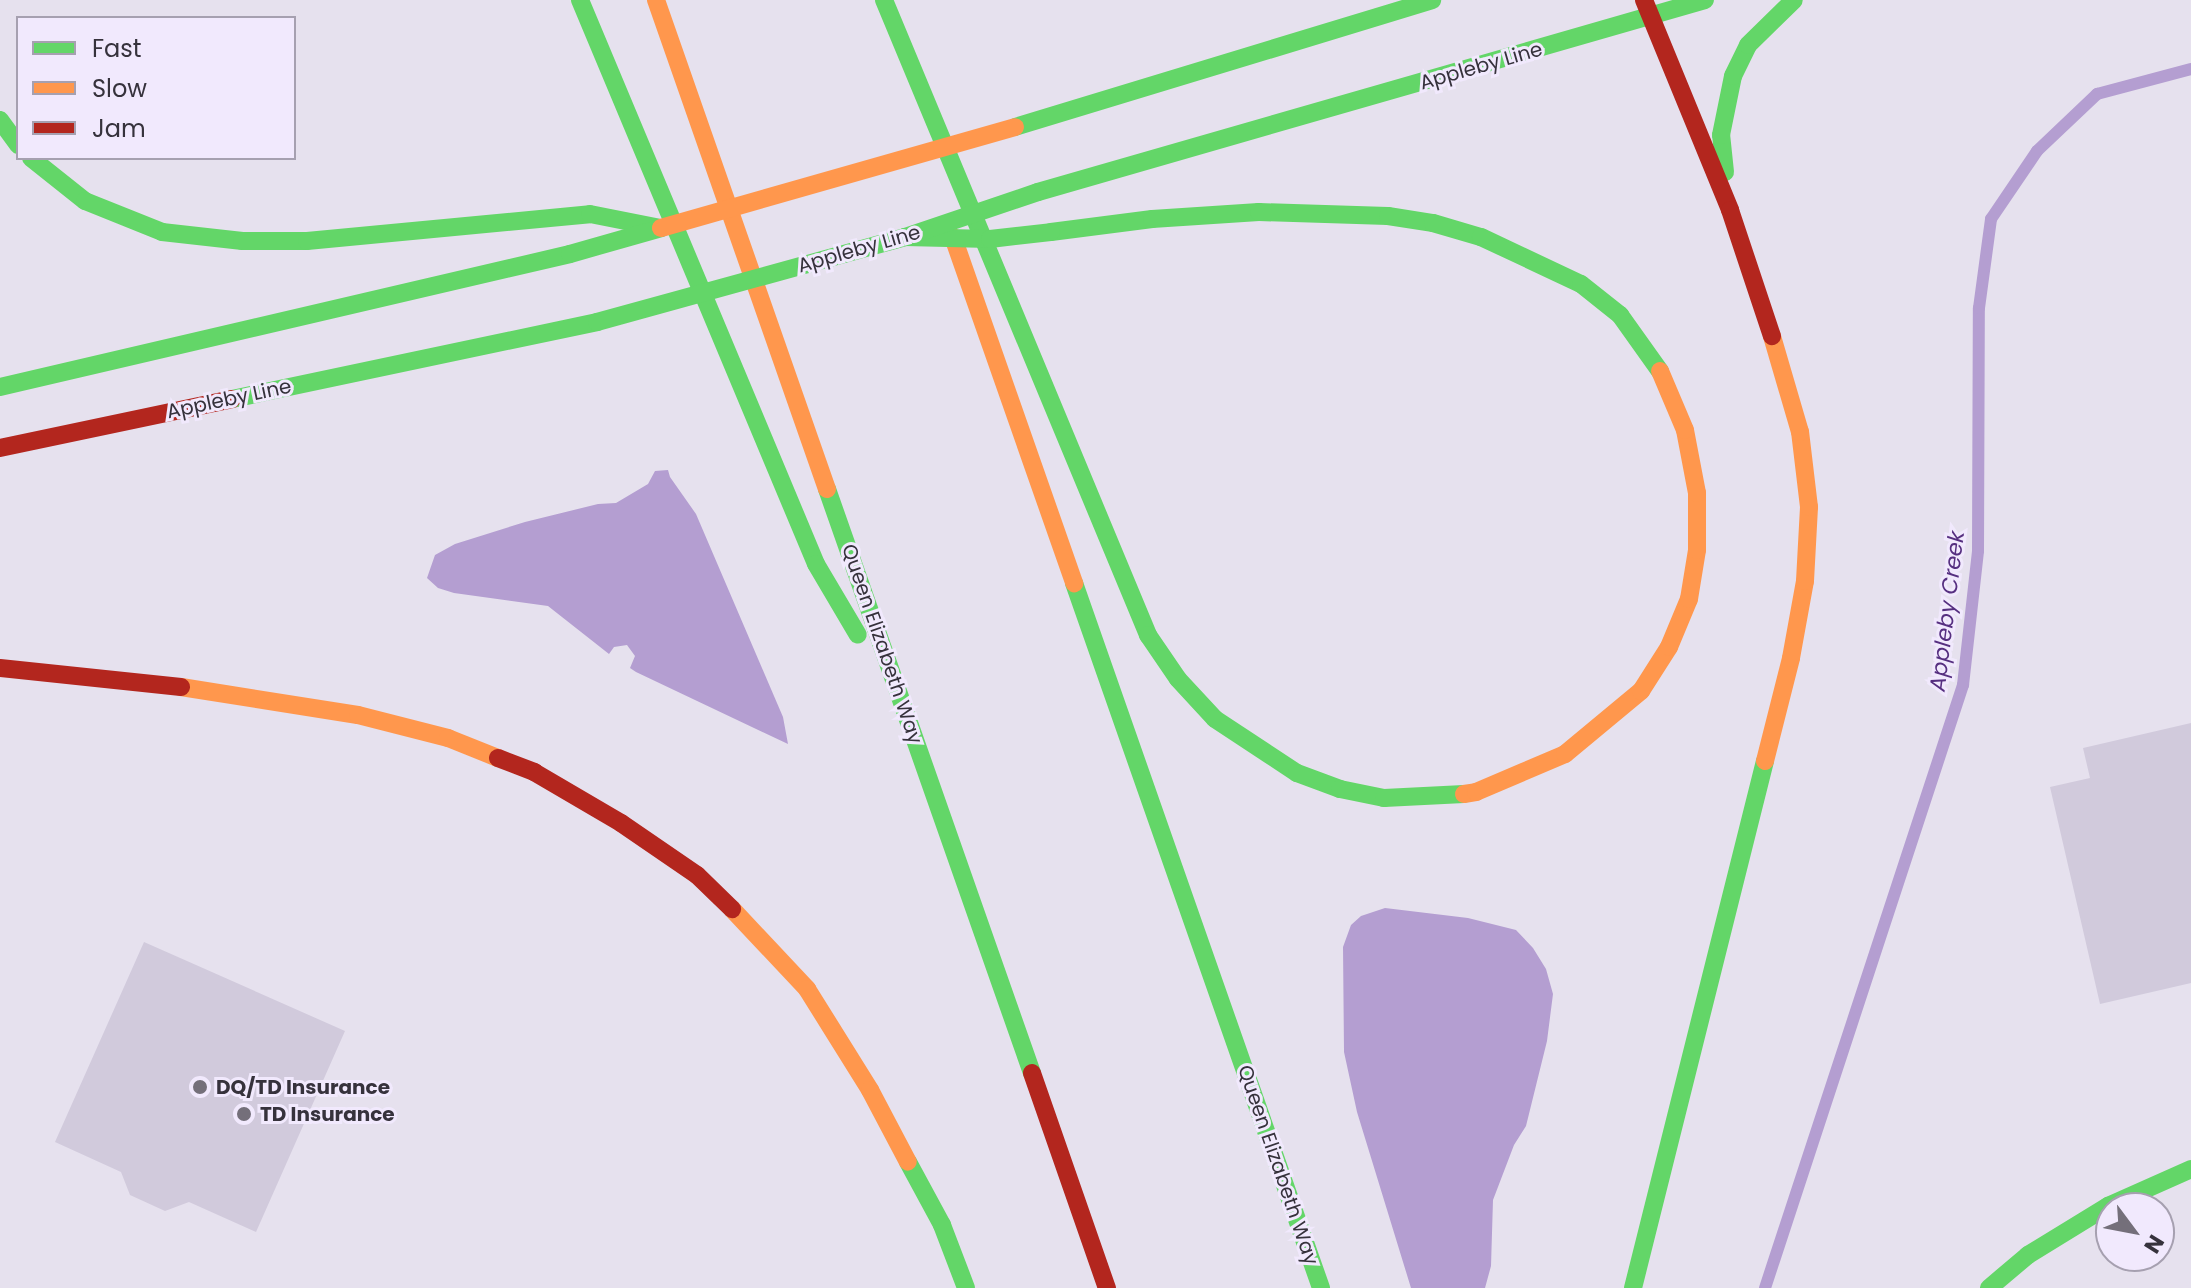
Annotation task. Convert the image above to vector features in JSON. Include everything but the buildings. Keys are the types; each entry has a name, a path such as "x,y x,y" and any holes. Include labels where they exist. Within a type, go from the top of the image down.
{"main road":[{"path":"580,0 816,564 910,723"},
{"name":"Queen Elizabeth Way","path":"656,0 1107,1288"},
{"path":"870,0 907,105"},
{"path":"884,0 1148,635 1178,679 1215,719 1297,773 1340,789 1384,798 1431,798 1476,792 1551,761 1603,726 1641,691 1669,647 1689,599 1697,550 1697,493 1685,430 1661,372 1620,315 1591,292 1529,258 1481,237 1433,223 1388,216 1259,212 1152,219 990,239 905,237"},
{"path":"0,387 570,254 1015,127 1432,0"},
{"name":"Appleby Line","path":"0,448 597,322 905,237 1038,192 1648,9 1705,0"},
{"path":"1730,210 1721,135 1733,76 1748,45 1794,0"},
{"path":"1633,1288 1791,658 1805,581 1809,507 1800,432 1730,210 1648,9"},
{"path":"0,120 16,142"},
{"path":"917,135 928,165"},
{"path":"33,160 48,175 85,201 162,232 242,241 307,241 590,214 661,228"},
{"name":"Queen Elizabeth Way","path":"944,210 1321,1288"},
{"path":"0,668 168,685 358,715 448,738 534,772 621,823 697,875 758,934 807,989 870,1090 942,1225 966,1288"},
{"path":"1989,1288 2028,1255 2108,1206 2191,1169"}],"shaded area":[{"path":"668,470 696,514 783,717 788,744 636,672 630,668 635,656 627,645 614,647 609,654 548,606 454,593 438,588 427,578 435,555 455,544 525,522 598,504 616,503 648,484 655,471"},
{"path":"1385,908 1468,918 1516,930 1533,948 1546,969 1553,994 1547,1041 1526,1126 1514,1145 1493,1200 1491,1266 1485,1288 1411,1288 1357,1112 1344,1052 1343,947 1351,925 1361,916"}],"waterway":[{"name":"Appleby Creek","path":"1765,1288 1963,685 1978,551 1979,308 1991,219 2037,151 2097,94 2191,69"}],"traffic: fast":[{"path":"580,0 816,564 858,635"},
{"path":"884,0 1148,635 1178,679 1215,719 1297,773 1340,789 1384,798 1464,794"},
{"path":"1015,127 1432,0"},
{"path":"1038,192 1705,0"},
{"path":"1725,172 1721,135 1733,76 1748,45 1794,0"},
{"path":"0,120 16,142"},
{"path":"34,160 85,201 162,232 242,241 307,241 590,214 661,228"},
{"path":"597,322 905,237 1038,192"},
{"path":"1051,232 1152,219 1259,212 1388,216 1433,223 1481,237 1581,284 1620,315 1660,371"},
{"path":"0,387 570,254 661,228"},
{"path":"905,237 990,239 1051,232"},
{"path":"232,399 597,322"},
{"path":"827,489 1032,1073"},
{"path":"1074,583 1321,1288"},
{"path":"1633,1288 1765,761"},
{"path":"908,1162 942,1225 966,1288"},
{"path":"1989,1288 2028,1255 2108,1206 2191,1169"}],"traffic: slow":[{"path":"656,0 827,489"},
{"path":"661,228 1015,127"},
{"path":"953,237 1074,583"},
{"path":"1765,761 1791,658 1805,581 1809,507 1800,432 1772,336"},
{"path":"1464,794 1476,792 1565,754 1641,691 1669,647 1689,599 1697,550 1697,493 1685,430 1660,371"},
{"path":"181,687 358,715 448,738 498,758"},
{"path":"732,909 807,989 870,1090 908,1162"}],"traffic: jam":[{"path":"1644,0 1730,210 1772,336"},
{"path":"0,448 232,399"},
{"path":"0,668 181,687"},
{"path":"498,758 534,772 621,823 697,875 732,909"},
{"path":"1032,1073 1107,1288"}],"place":[{"name":"DQ/TD Insurance","path":"200,1087"},
{"name":"TD Insurance","path":"244,1114"}]}
